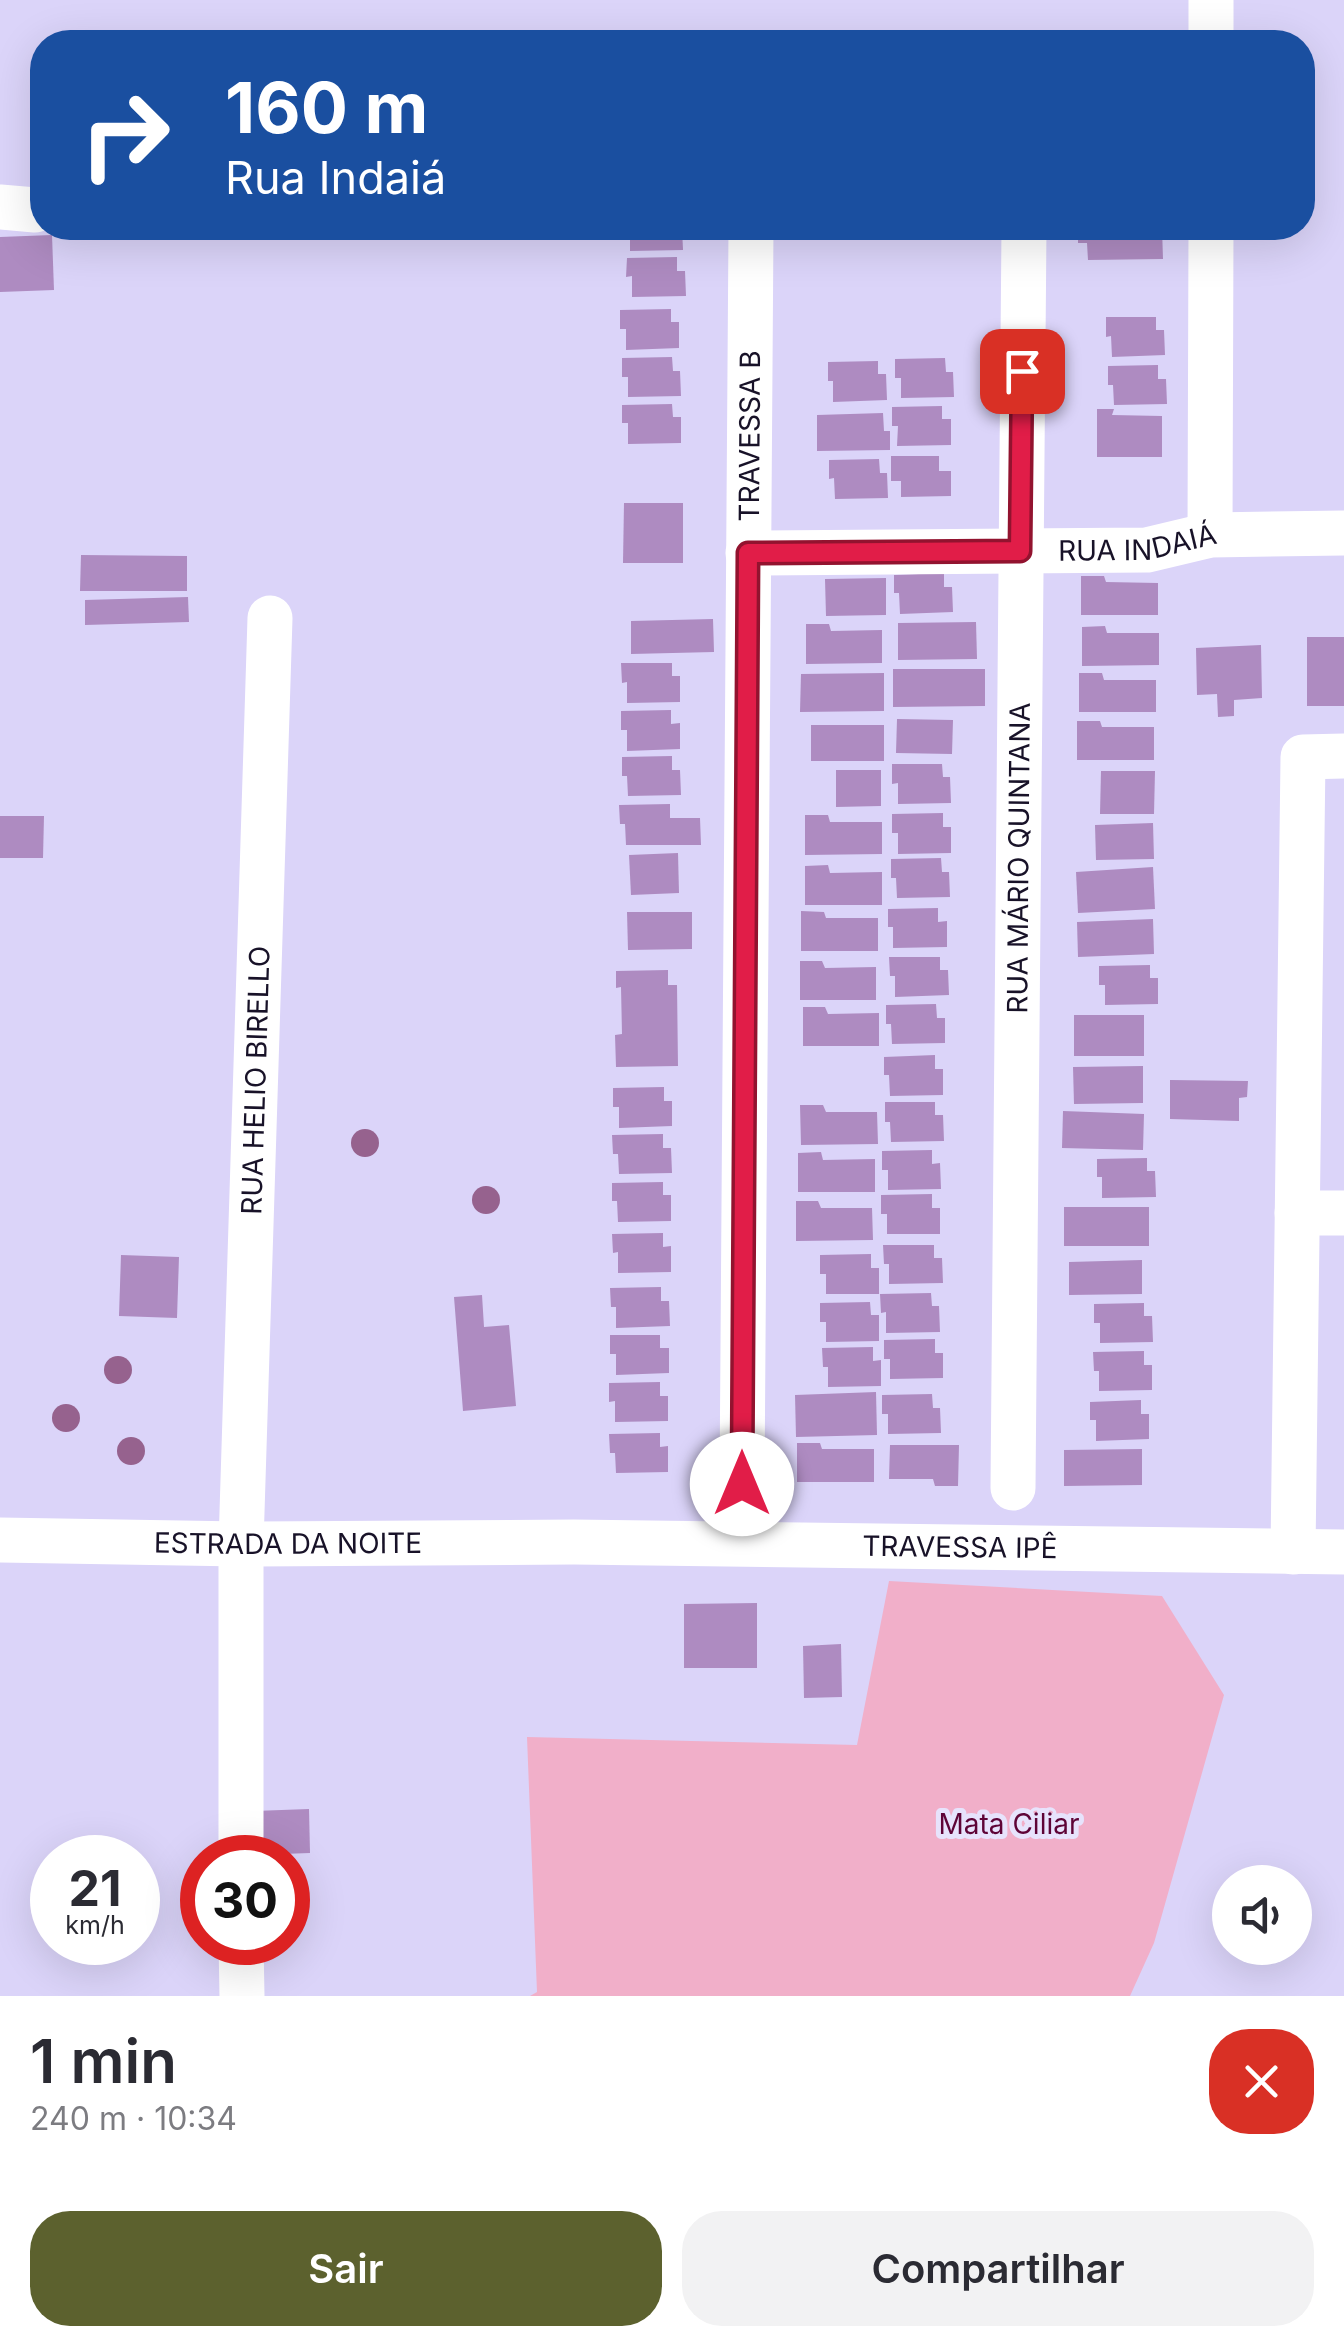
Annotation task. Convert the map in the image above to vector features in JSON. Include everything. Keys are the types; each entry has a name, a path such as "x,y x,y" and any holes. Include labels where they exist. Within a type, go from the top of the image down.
{"street":[{"path":"1212,0 1212,30"},
{"name":"TRAVESSA B","path":"742,1484 751,240"},
{"name":"RUA MÁRIO QUINTANA","path":"1013,1488 1024,240"},
{"path":"1210,535 1211,240"},
{"name":"RUA INDAIÁ","path":"748,553 1147,550 1210,535 1344,533"},
{"name":"RUA HELIO BIRELLO","path":"241,1835 241,1544 270,618"},
{"path":"1293,1552 1303,757 1344,756"},
{"path":"1297,1213 1344,1213"},
{"name":"ESTRADA DA NOITE","path":"0,1540 241,1544 574,1542"},
{"name":"TRAVESSA IPÊ","path":"574,1542 1344,1552"},
{"path":"242,1965 242,1996"}],"green space":[{"name":"Mata Ciliar","path":"889,1581 1162,1596 1224,1695 1154,1943 1130,1996 530,1996 537,1992 527,1737 857,1745"}],"building":[{"path":"0,237 52,240 54,290 0,292"},
{"path":"630,240 683,240 683,250 630,251"},
{"path":"1162,240 1163,259 1088,260 1087,243 1078,243"},
{"path":"677,257 677,271 685,271 686,296 632,297 632,276 626,277 627,258"},
{"path":"671,309 671,322 679,322 679,348 626,350 626,329 620,329 620,310"},
{"path":"1106,317 1156,317 1156,330 1164,330 1165,355 1112,357"},
{"path":"672,357 673,371 680,371 681,396 628,397 628,377 622,377 622,358"},
{"path":"945,358 946,372 953,372 954,397 901,398 901,378 895,378 895,359"},
{"path":"878,361 878,374 886,374 887,400 833,402 828,362"},
{"path":"1158,365 1158,379 1166,379 1167,404 1114,405 1108,366"},
{"path":"672,404 673,417 681,417 681,443 628,444 628,423 622,423 622,405"},
{"path":"942,406 942,419 951,419 951,445 897,446 898,426 892,426 892,407"},
{"path":"1097,409 1114,409 1112,415 1162,416 1162,457 1097,457"},
{"path":"883,413 884,431 890,431 890,450 817,451 817,415"},
{"path":"891,456 939,456 939,471 951,471 951,496 901,497 901,481 891,481"},
{"path":"879,459 880,473 887,473 888,498 835,499 829,460"},
{"path":"624,503 683,503 683,563 623,563"},
{"path":"81,555 187,556 187,591 80,591"},
{"path":"944,573 944,587 952,587 953,612 900,614 894,575"},
{"path":"1081,576 1104,576 1106,582 1158,583 1158,615 1081,615"},
{"path":"886,578 886,615 826,616 825,579"},
{"path":"188,597 189,622 85,625 85,600"},
{"path":"713,619 714,652 631,654 631,621"},
{"path":"976,622 977,659 898,660 898,623"},
{"path":"806,624 829,624 831,631 882,630 882,663 806,664"},
{"path":"1105,626 1107,633 1159,633 1159,665 1082,666 1082,627"},
{"path":"1307,637 1344,637 1344,706 1307,706"},
{"path":"1261,645 1262,698 1234,700 1234,716 1218,717 1217,694 1197,695 1196,648"},
{"path":"621,663 672,663 672,676 680,676 680,702 627,703 627,682 622,683"},
{"path":"893,669 985,669 985,706 893,707"},
{"path":"884,673 884,711 800,712 801,674"},
{"path":"1079,673 1102,673 1104,680 1156,680 1156,712 1079,712"},
{"path":"671,710 671,724 680,723 680,749 627,751 627,730 621,730 621,711"},
{"path":"897,719 953,720 952,754 896,753"},
{"path":"1077,721 1100,721 1102,727 1154,727 1154,760 1077,760"},
{"path":"811,725 884,725 884,761 811,761"},
{"path":"672,756 672,770 680,770 681,795 628,796 622,757"},
{"path":"892,764 942,764 943,777 950,777 951,803 898,804 898,783 892,784"},
{"path":"836,770 881,770 881,806 836,807"},
{"path":"1101,771 1155,771 1154,814 1100,814"},
{"path":"670,804 670,818 700,818 701,845 626,845 619,805"},
{"path":"943,813 943,827 951,827 951,853 898,854 898,833 892,833 892,814"},
{"path":"805,815 828,815 830,822 882,822 882,854 805,855"},
{"path":"0,816 44,816 43,858 0,858"},
{"path":"1153,823 1154,859 1096,860 1095,825"},
{"path":"678,853 679,893 631,895 629,855"},
{"path":"941,858 942,872 949,872 950,897 897,898 891,859"},
{"path":"828,865 830,873 882,872 882,905 805,905 805,866"},
{"path":"1153,867 1155,909 1078,913 1076,872"},
{"path":"938,908 938,922 947,921 947,947 893,948 888,909"},
{"path":"801,911 824,912 826,918 878,918 878,951 801,951"},
{"path":"627,912 692,912 692,949 628,950"},
{"path":"1153,919 1154,954 1078,957 1077,922"},
{"path":"889,957 940,957 940,970 948,970 949,995 895,997 895,976 890,976"},
{"path":"800,961 822,961 825,968 876,967 876,1000 800,1000"},
{"path":"1150,965 1150,978 1158,978 1158,1004 1105,1005 1105,985 1099,985 1099,966"},
{"path":"668,970 668,985 677,985 678,1066 616,1067 615,1035 622,1034 621,987 616,988 616,971"},
{"path":"936,1004 937,1018 945,1018 945,1043 892,1044 886,1005"},
{"path":"803,1007 825,1007 828,1014 879,1013 879,1046 803,1046"},
{"path":"1074,1015 1144,1015 1144,1056 1074,1056"},
{"path":"935,1055 935,1069 943,1069 943,1095 890,1096 884,1057"},
{"path":"1143,1066 1143,1103 1074,1104 1073,1067"},
{"path":"1170,1080 1248,1081 1247,1097 1239,1098 1239,1121 1170,1119"},
{"path":"664,1087 664,1101 672,1101 672,1126 619,1128 619,1107 613,1107 613,1088"},
{"path":"885,1102 935,1102 935,1115 943,1115 944,1141 891,1142"},
{"path":"800,1105 823,1105 826,1112 877,1112 878,1144 801,1145"},
{"path":"1063,1111 1144,1114 1143,1150 1062,1148"},
{"path":"663,1134 663,1148 671,1148 672,1173 619,1174 612,1135"},
{"path":"932,1150 932,1164 940,1163 941,1189 888,1190 888,1170 882,1170 882,1151"},
{"path":"821,1152 823,1160 875,1159 875,1192 798,1192 798,1153"},
{"path":"1147,1158 1147,1171 1155,1171 1156,1197 1102,1198 1097,1159"},
{"path":"663,1182 663,1195 671,1195 671,1221 618,1222 612,1183"},
{"path":"932,1194 932,1208 940,1208 940,1234 887,1234 887,1214 881,1214 881,1195"},
{"path":"796,1201 818,1201 821,1208 872,1208 873,1240 796,1241"},
{"path":"1064,1207 1149,1207 1149,1246 1064,1246"},
{"path":"663,1233 663,1247 671,1246 671,1272 618,1273 618,1252 613,1253 612,1234"},
{"path":"883,1245 934,1245 934,1258 942,1258 943,1283 889,1284 889,1264 884,1264"},
{"path":"871,1254 871,1268 879,1268 879,1294 826,1294 826,1274 820,1274 820,1255"},
{"path":"121,1255 179,1257 177,1318 119,1316"},
{"path":"1142,1260 1142,1294 1069,1295 1069,1262"},
{"path":"661,1287 661,1301 669,1301 670,1326 616,1328 616,1307 611,1307 610,1288"},
{"path":"931,1293 932,1306 939,1306 940,1332 886,1333 886,1312 881,1313 880,1294"},
{"path":"482,1295 484,1327 509,1325 516,1406 463,1411 454,1297"},
{"path":"870,1302 871,1315 879,1315 879,1341 826,1342 826,1322 820,1322 820,1303"},
{"path":"1144,1303 1144,1316 1152,1316 1153,1342 1100,1343 1100,1323 1094,1323 1094,1304"},
{"path":"610,1335 660,1335 660,1348 669,1348 669,1373 616,1375 616,1354 610,1354"},
{"path":"935,1339 935,1353 943,1353 943,1378 890,1379 890,1359 884,1359 884,1340"},
{"path":"873,1347 873,1361 881,1360 881,1386 828,1387 828,1367 823,1367 822,1348"},
{"path":"1144,1351 1144,1365 1152,1365 1152,1390 1099,1391 1099,1371 1094,1371 1093,1352"},
{"path":"660,1382 660,1396 668,1396 668,1421 615,1422 615,1401 609,1402 609,1383"},
{"path":"876,1392 877,1435 796,1437 795,1395"},
{"path":"932,1394 933,1408 940,1408 941,1433 888,1434 888,1414 882,1414 882,1395"},
{"path":"1141,1400 1141,1414 1149,1414 1149,1439 1096,1441 1096,1420 1090,1420 1090,1402"},
{"path":"660,1433 660,1447 668,1446 668,1472 616,1473 609,1434"},
{"path":"797,1443 820,1443 822,1449 874,1449 874,1482 797,1482"},
{"path":"890,1445 959,1445 958,1486 935,1486 933,1479 889,1479"},
{"path":"1142,1449 1142,1485 1064,1486 1064,1450"},
{"path":"757,1603 757,1668 684,1668 684,1604"},
{"path":"841,1644 842,1697 804,1698 803,1646"},
{"path":"309,1809 310,1835 254,1835 253,1811"}],"route":[{"path":"742,1484 748,553 1020,551 1022,371"}]}
